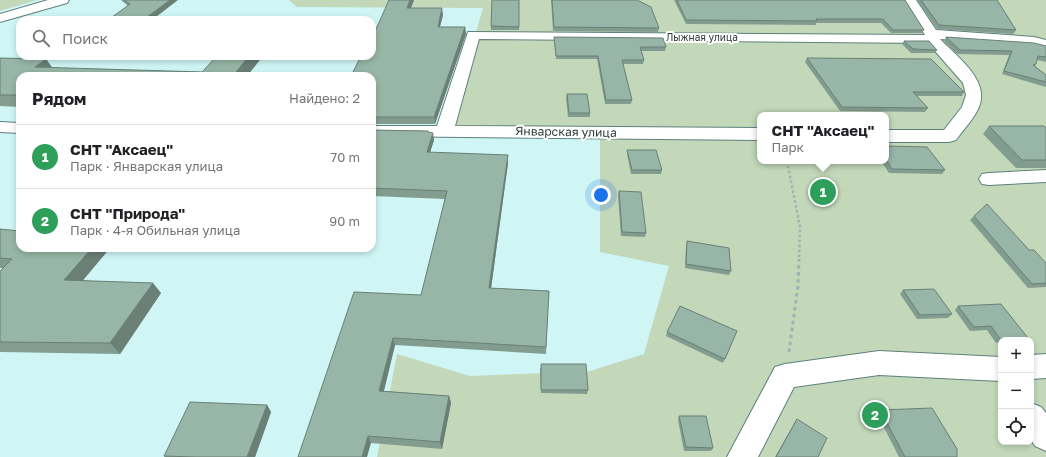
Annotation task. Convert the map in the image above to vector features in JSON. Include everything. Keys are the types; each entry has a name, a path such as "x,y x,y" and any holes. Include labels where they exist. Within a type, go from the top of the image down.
{"street":[{"path":"0,18 62,0"},
{"path":"889,136 949,136 970,108 974,95 971,82 932,36 909,0"},
{"name":"Лыжная улица","path":"445,131 473,35 932,36 1040,43"},
{"path":"0,127 16,128"},
{"name":"Январская улица","path":"376,131 757,134"},
{"path":"989,179 1046,176"},
{"path":"742,457 785,376 878,363 998,372"},
{"path":"1034,367 1046,366"},
{"path":"1034,421 1046,436"}],"path":[{"path":"785,376 798,286 800,227 788,164"}],"green space":[{"path":"0,0 37,0 0,11"},
{"path":"289,0 1046,0 1046,457 377,457 397,354 470,376 590,371 644,354 669,266 600,252 600,132 447,130 483,8 297,7"}],"building":[{"path":"124,0 170,0 148,16 114,16 130,4"},
{"path":"389,0 410,0 407,8 442,8 438,27 465,27 434,117 376,117 376,72 353,72 359,60 376,60 377,27"},
{"path":"492,0 519,0 519,27 491,26"},
{"path":"552,0 637,0 651,7 659,28 554,27"},
{"path":"677,0 905,0 924,30 893,30 883,19 816,19 817,21 686,20"},
{"path":"921,0 997,0 1016,30 939,25"},
{"path":"554,37 663,38 666,47 640,47 644,60 622,60 632,100 606,100 598,56 556,56"},
{"path":"946,37 1034,43 1046,46 1046,57 1038,56 1036,64 1033,65 1046,75 1046,82 1004,71 1012,51 960,50"},
{"path":"904,41 929,41 937,50 913,49"},
{"path":"0,58 16,58 16,60 45,60 35,67 202,72 16,72 16,95 0,95"},
{"path":"807,58 931,59 964,92 913,92 928,108 842,107"},
{"path":"213,60 246,60 236,72 202,72"},
{"path":"567,94 587,94 590,113 569,113"},
{"path":"989,126 1044,126 1046,128 1046,160 1022,160"},
{"path":"376,130 428,131 433,133 427,152 508,155 489,288 549,291 546,347 393,338 379,391 449,396 440,442 368,436 362,457 298,457 354,292 421,295 447,191 376,188"},
{"path":"889,146 927,147 945,170 892,169 889,164"},
{"path":"627,150 656,150 662,170 632,170"},
{"path":"619,191 641,192 646,233 622,232"},
{"path":"987,204 1029,250 1034,250 1046,263 1046,283 1032,284 974,216"},
{"path":"0,229 16,231 16,252 88,252 64,280 153,283 110,343 0,342 0,271 12,259 0,258"},
{"path":"687,241 729,248 731,271 686,264"},
{"path":"934,289 952,314 920,315 903,290"},
{"path":"1001,304 1027,337 999,337 991,326 974,327 958,306"},
{"path":"680,306 737,331 725,359 667,332"},
{"path":"541,364 586,364 588,390 541,390"},
{"path":"190,402 267,405 247,457 164,456"},
{"path":"932,408 957,449 957,457 905,457 880,410"},
{"path":"679,416 706,416 713,448 686,447"},
{"path":"797,419 827,438 818,457 776,457"}],"place":[{"name":"СНТ \"Аксаец\"","path":"823,192"},
{"name":"СНТ \"Природа\"","path":"875,415"}]}
